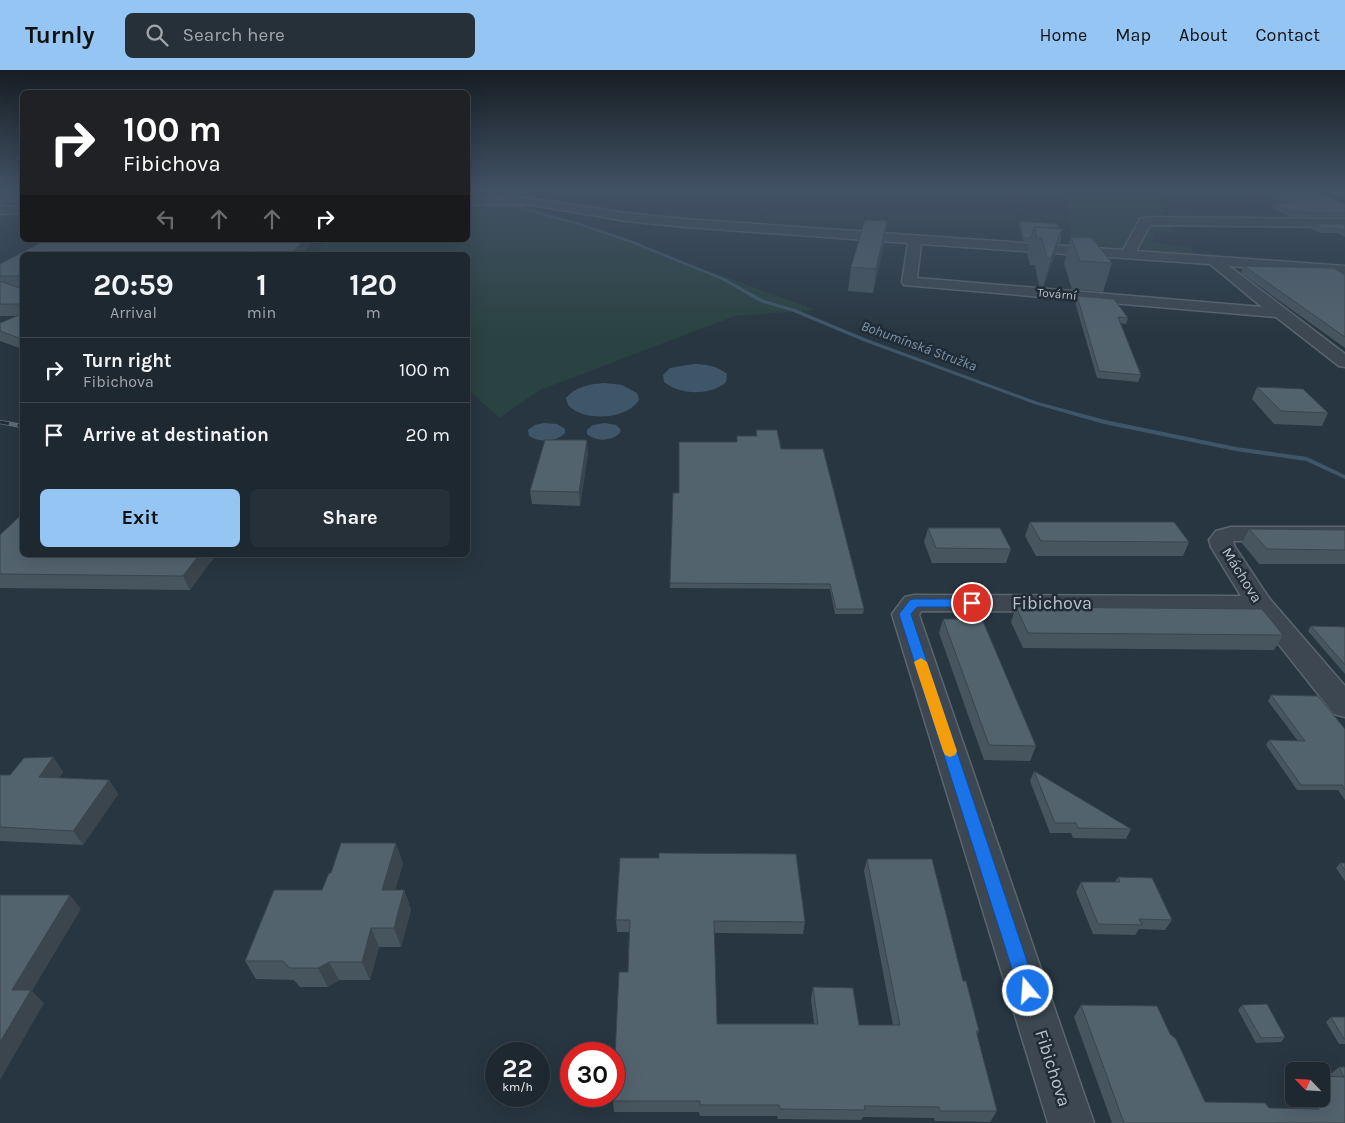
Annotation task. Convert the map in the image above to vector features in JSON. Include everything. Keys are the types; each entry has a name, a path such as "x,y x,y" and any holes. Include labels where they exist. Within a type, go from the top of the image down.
{"street":[{"path":"903,238 1345,270"},
{"path":"1128,254 1136,238"},
{"name":"Tovární","path":"915,239 909,282 1279,313"},
{"path":"1213,260 1279,313 1345,362"},
{"name":"Máchova","path":"1345,534 1231,534 1224,536 1222,540 1223,547 1260,604 1345,706"},
{"name":"Fibichova","path":"1071,1123 905,614 914,603 1260,604"}],"green space":[{"path":"470,238 618,238 816,310 735,316 540,390 499,418 470,391 470,252 317,252 326,242 470,242"},
{"path":"1071,238 1132,238 1127,248 1118,252 1073,248"},
{"path":"1143,238 1153,238 1152,242 1189,247 1198,257 1145,254 1139,249"}],"water":[{"path":"693,364 707,365 719,369 727,374 726,382 712,390 695,392 678,389 664,382 663,375 670,368"},
{"path":"605,383 622,385 637,393 639,400 625,412 605,416 584,414 568,405 566,398 579,388"},
{"path":"544,423 557,424 565,429 565,433 548,441 538,440 529,436 528,430 535,425"},
{"path":"605,423 616,425 621,430 619,434 603,440 587,434 587,430 593,425"}],"building":[{"path":"860,238 883,238 876,269 851,267"},
{"path":"1042,238 1059,238 1051,258 1047,258"},
{"path":"1071,238 1092,238 1112,263 1080,261"},
{"path":"42,242 301,242 293,252 23,252"},
{"path":"20,254 20,276 0,276 0,264"},
{"path":"1244,266 1334,268 1345,275 1345,337"},
{"path":"0,281 20,288 20,304 0,304"},
{"path":"1077,296 1114,299 1128,318 1118,317 1141,375 1099,371"},
{"path":"20,315 20,338 0,331 0,323"},
{"path":"1257,387 1303,389 1328,413 1281,411"},
{"path":"756,430 777,430 781,449 823,449 864,609 836,609 830,584 670,583 673,493 679,493 679,442 737,442 737,436 757,436"},
{"path":"545,440 587,440 579,492 530,491"},
{"path":"20,516 20,557 197,557 183,576 0,574 0,535"},
{"path":"1030,522 1174,522 1189,542 1041,541"},
{"path":"928,528 1000,528 1011,549 936,548"},
{"path":"1249,529 1345,530 1345,550 1267,549"},
{"path":"1016,607 1262,609 1283,635 1028,633"},
{"path":"943,619 982,619 1036,746 989,745"},
{"path":"1311,626 1345,627 1345,665"},
{"path":"1271,695 1318,696 1345,729 1345,790 1342,785 1301,785 1269,740 1305,741"},
{"path":"53,757 39,777 109,780 73,831 0,827 0,775 10,775 24,758"},
{"path":"1034,771 1131,829 1078,828 1076,823 1055,823"},
{"path":"341,843 396,843 382,890 404,890 394,928 371,928 362,962 329,962 318,968 290,968 283,961 245,961 274,890 322,890 329,873 331,873"},
{"path":"659,853 796,854 805,922 714,921 717,1024 818,1024 813,987 853,988 859,1025 900,1025 867,859 932,859 963,981 966,981 979,1031 976,1031 997,1111 940,1111 939,1107 864,1106 865,1110 780,1109 779,1105 700,1105 700,1101 625,1101 625,1042 616,1042 619,972 628,972 630,920 616,920 620,858 659,858"},
{"path":"1340,863 1345,863 1345,870"},
{"path":"1118,877 1152,878 1172,920 1139,919 1142,925 1098,924 1081,882 1120,882"},
{"path":"0,895 70,895 12,990 31,990 0,1042"},
{"path":"1267,1004 1285,1037 1261,1038 1242,1005"},
{"path":"1081,1005 1157,1006 1170,1034 1176,1039 1205,1102 1265,1103 1269,1108 1330,1108 1330,1076 1344,1077 1339,1067 1345,1067 1345,1123 1124,1123"},
{"path":"1331,1017 1345,1017 1345,1039 1344,1039"}],"waterway":[{"name":"Bohumínská Stružka","path":"621,238 723,279 762,301 793,310 865,340 1036,403 1104,422 1236,449 1307,459 1345,477"}],"railway":[{"path":"0,422 20,426"}],"slow traffic":[{"path":"921,662 950,751"}],"route":[{"path":"972,603 914,603 905,614 1028,991"}]}
